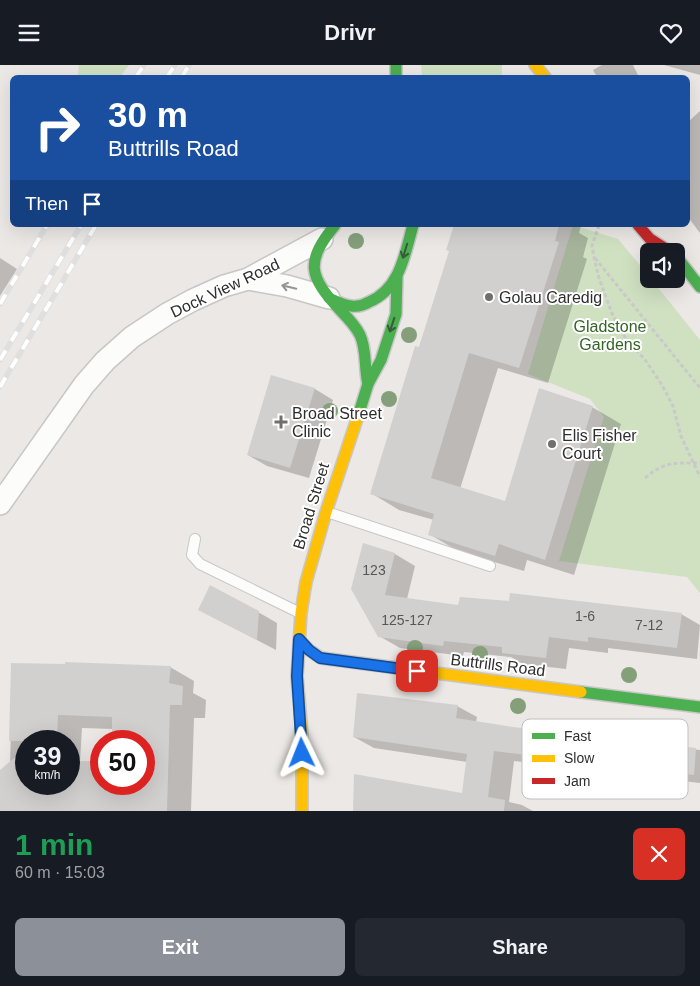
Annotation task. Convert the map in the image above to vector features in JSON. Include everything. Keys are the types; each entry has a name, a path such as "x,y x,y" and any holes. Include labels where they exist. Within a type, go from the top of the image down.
{"main road":[{"path":"535,65 543,75"},
{"name":"Broad Street","path":"329,298 348,306 360,306 370,303 389,292 397,277 412,227"},
{"path":"640,227 650,239 656,243"},
{"name":"Broad Street","path":"328,232 314,256 316,280 329,298 356,328 365,348 364,372 368,384"},
{"path":"669,235 672,243"},
{"path":"685,268 700,287"},
{"name":"Broad Street","path":"302,811 302,734 297,676 301,613 313,555 326,512 368,384 381,361 396,314 397,277"},
{"name":"Buttrills Road","path":"299,639 320,658 700,707"}],"street":[{"name":"Dock View Road","path":"0,504 66,408 105,361 132,337 167,314 193,300 224,286 248,279 285,260 328,232"},
{"path":"248,279 289,287 329,298"}],"lane":[{"path":"326,512 490,566"},
{"path":"195,539 192,555 200,563 301,613"}],"path":[{"path":"598,227 592,246 599,278 613,316 625,337 646,361 662,385 672,406 681,437 700,477"},
{"path":"594,257 700,388"},
{"path":"645,479 654,471 670,463 700,463"}],"green space":[{"path":"79,65 129,65 122,75 78,75"},
{"path":"421,65 502,65 502,75 422,75"},
{"name":"Gladstone Gardens","path":"572,227 579,227 618,239 640,265 640,288 658,288 700,340 700,593 687,577 559,561 604,417 590,399 528,374"}],"building":[{"path":"453,227 558,227 555,241 559,242 519,368 469,353 431,478 505,501 539,388 593,406 545,560 499,544 495,556 428,535 434,514 370,494 415,346 419,347 449,251 446,250"},
{"name":"Broad Street Clinic","path":"271,375 315,388 290,468 247,455"},
{"path":"363,543 395,553 385,595 458,605 460,597 509,601 510,593 682,613 677,648 588,637 588,642 549,637 546,658 502,653 502,647 444,641 443,646 378,637 351,589"},
{"path":"210,585 259,611 257,640 198,610"},
{"path":"65,662 171,666 169,683 183,686 182,705 170,705 167,811 0,811 0,770 15,757 15,795 80,795 80,761 90,761 90,795 155,795 155,730 112,730 112,717 58,715 57,730 15,730 15,741 9,741 11,663 65,664"},
{"path":"357,693 458,705 456,718 522,728 522,754 494,751 488,797 505,800 504,811 353,811 354,774 462,793 467,754 353,737"},
{"path":"688,747 696,748 694,775 688,774"}],"railway":[{"path":"137,75 144,65"},
{"path":"168,75 175,65"},
{"path":"183,75 189,65"},
{"path":"0,304 46,227"},
{"path":"0,360 80,227"},
{"path":"0,387 95,227"}],"traffic: fast":[{"path":"396,65 396,75"},
{"path":"333,227 319,249 314,269 322,288 360,335 364,347 368,384"},
{"path":"329,298 345,305 356,306 365,304 388,289 404,259 412,227"},
{"path":"685,268 700,287"},
{"path":"359,413 368,384 381,360 396,314 397,277"},
{"path":"581,692 700,707"}],"traffic: slow":[{"path":"535,65 543,75"},
{"path":"302,811 302,734 297,676 301,613 306,582 326,512 359,413"},
{"path":"299,640 321,658 581,692"}],"traffic: jam":[{"path":"640,227 650,239 656,243"}],"place":[{"name":"Golau Caredig","path":"489,297"},
{"name":"Broad Street Clinic","path":"281,422"},
{"name":"Elis Fisher Court","path":"552,444"}],"route":[{"path":"302,753 297,676 299,639 320,658 417,671"}]}
